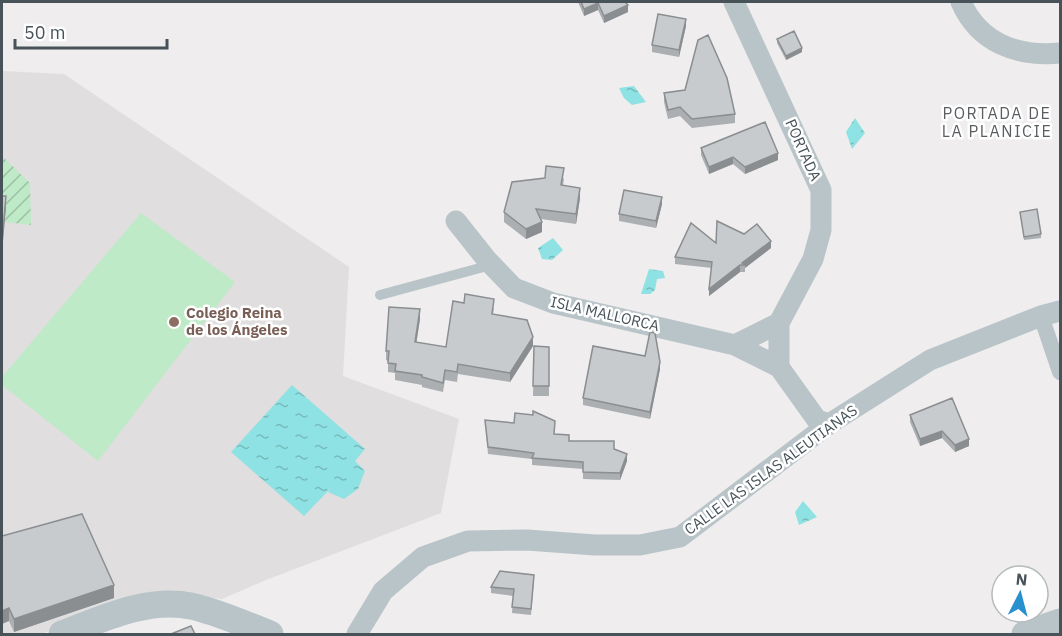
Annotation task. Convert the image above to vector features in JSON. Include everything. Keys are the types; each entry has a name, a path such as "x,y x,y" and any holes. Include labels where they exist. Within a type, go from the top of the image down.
{"street":[{"name":"PORTADA","path":"734,2 821,190 821,230 813,259 779,323 779,367"},
{"path":"961,2 968,18 993,42 1038,55 1060,53"},
{"name":"ISLA MALLORCA","path":"456,221 491,265 514,288 553,303 735,345 779,367"},
{"path":"1051,313 1060,372"},
{"name":"CALLE LAS ISLAS ALEUTIANAS","path":"357,634 382,591 423,557 468,541 526,540 640,545 680,537 828,424 930,360 1051,313"},
{"path":"735,345 779,323"},
{"path":"779,367 817,420 828,424"},
{"path":"62,634 122,612 155,605 190,606 270,634"},
{"path":"1025,634 1058,627"}],"lane":[{"path":"380,295 491,265"}],"shaded area":[{"name":"Colegio Reina de los Ángeles","path":"2,71 64,74 349,267 343,376 459,419 441,513 222,599 157,591 41,634 2,634"}],"green space":[{"path":"2,156 30,183 31,225 5,222 6,209 2,208"},
{"path":"141,213 235,282 98,461 2,385 2,377"}],"water":[{"path":"634,86 646,102 632,105 624,98 619,88"},
{"path":"855,118 865,133 852,149 846,132"},
{"path":"553,238 563,250 552,260 542,259 538,248"},
{"path":"649,269 663,271 665,278 657,279 655,290 650,294 641,294"},
{"path":"292,385 365,449 355,461 365,471 358,489 344,499 328,492 332,487 304,516 231,452"},
{"path":"803,501 817,517 799,525 795,512"}],"building":[{"path":"581,2 625,2 628,5 604,16 598,3 584,9"},
{"path":"658,14 686,19 679,50 652,45"},
{"path":"794,31 802,48 786,56 777,39"},
{"path":"708,35 727,78 735,114 692,119 680,107 668,110 664,93 685,90 698,40"},
{"path":"765,122 778,153 745,167 733,157 709,167 701,148"},
{"path":"546,166 564,168 561,185 580,188 576,214 536,209 542,222 526,229 504,212 512,182 545,178"},
{"path":"624,190 662,197 656,221 619,214"},
{"path":"2,196 6,196 2,240"},
{"path":"1037,209 1041,234 1024,237 1020,212"},
{"path":"717,221 744,234 757,224 771,241 742,263 745,265 740,265 709,289 712,262 675,257 691,223 716,243"},
{"path":"465,294 494,299 492,314 527,320 533,337 510,373 458,364 457,372 445,370 443,383 422,377 422,375 395,371 396,364 388,363 389,351 386,351 389,307 420,309 415,342 446,347 453,301 464,303"},
{"path":"650,332 655,333 660,362 650,412 583,398 593,346 645,356"},
{"path":"534,346 549,347 549,386 533,386"},
{"path":"952,398 969,439 955,445 942,431 920,439 910,415"},
{"path":"533,411 555,421 554,434 569,435 569,441 614,441 614,449 627,454 620,473 583,472 583,462 532,458 534,453 488,447 485,420 514,423 515,413 533,415"},
{"path":"82,514 114,585 14,619 9,608 2,611 2,536"},
{"path":"500,571 534,575 531,609 512,607 514,589 491,587"},
{"path":"191,626 195,634 171,634"}],"place":[{"name":"Colegio Reina de los Ángeles","path":"174,322"}],"district":[{"name":"PORTADA DE LA PLANICIE","path":"997,122"}]}
